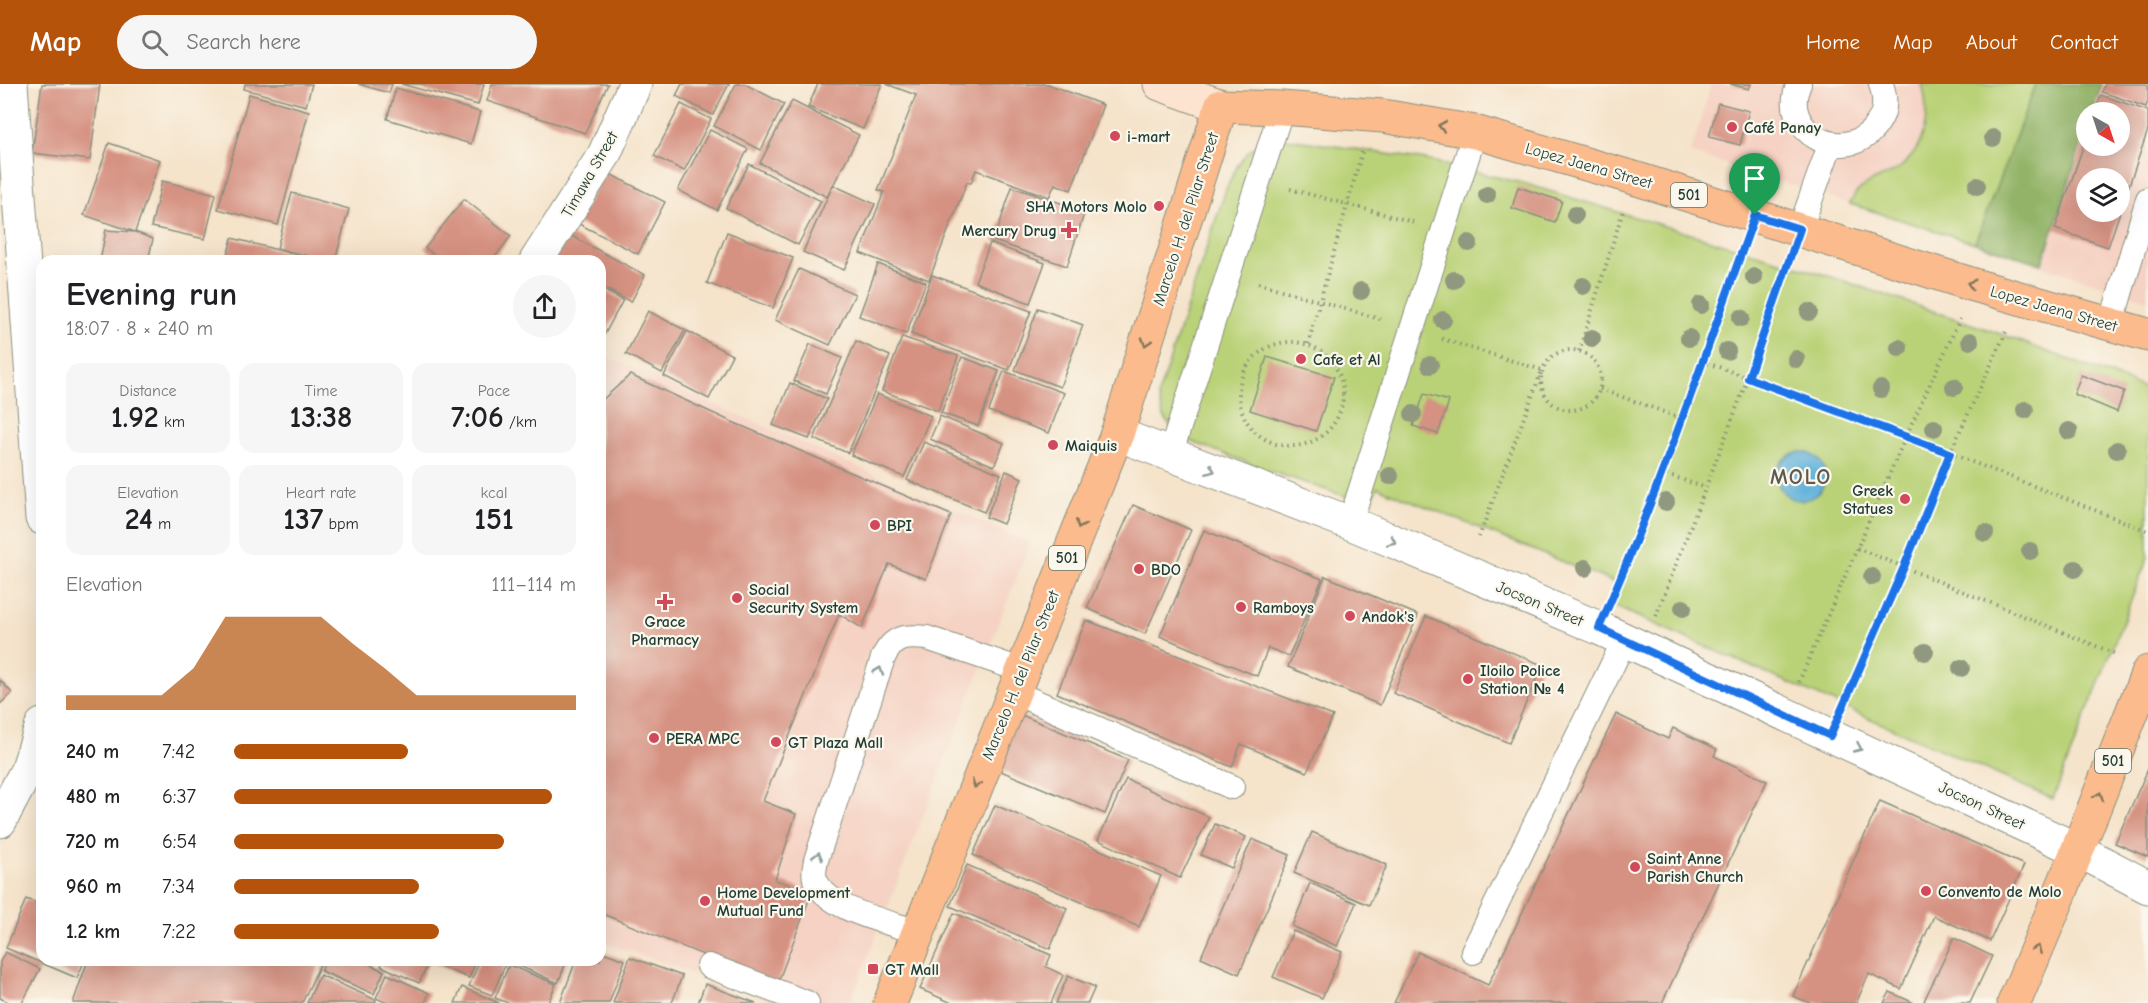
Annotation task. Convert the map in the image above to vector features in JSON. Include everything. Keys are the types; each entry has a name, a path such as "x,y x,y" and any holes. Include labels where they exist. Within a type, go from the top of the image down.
{"main road":[{"name":"Lopez Jaena Street","path":"1160,84 1221,106 1383,116 1474,132 1755,215 1974,285 2148,335"},
{"name":"Marcelo H. del Pilar Street","path":"890,1003 1117,434 1221,106"},
{"name":"501","path":"2014,1003 2078,850 2148,672"}],"street":[{"path":"11,84 36,434"},
{"name":"Timawa Street","path":"540,255 603,154 635,84"},
{"name":"Jocson Street","path":"1117,434 1350,523 1622,639 2078,850 2148,887"},
{"path":"0,821 28,768 36,743"}],"lane":[{"path":"1799,84 1796,102 1798,117 1816,139 1830,145 1844,145 1859,141 1871,133 1880,121 1884,107 1884,92 1881,84"},
{"path":"1170,455 1282,108"},
{"path":"1350,523 1474,132"},
{"path":"1800,229 1830,145"},
{"path":"2111,324 2148,199"},
{"path":"918,932 845,907 820,889 814,876 816,860 883,658 889,646 899,639 927,638 1232,787"},
{"path":"1473,952 1622,639"},
{"path":"709,966 807,1003"}],"path":[{"path":"1308,344 1364,142"},
{"path":"1579,351 1634,178"},
{"path":"1258,180 1423,225"},
{"path":"1622,639 1618,584 1755,215"},
{"path":"1622,639 1706,488 1748,378 1800,229"},
{"path":"1797,685 1974,285"},
{"path":"1830,736 1904,567 1950,453 2022,298"},
{"path":"1291,341 1308,344 1323,351 1335,364 1343,380 1344,397 1340,415 1330,430 1316,440 1299,446 1281,446 1265,440 1251,429 1242,413 1239,397 1240,380 1247,365 1266,348 1291,341"},
{"path":"1478,538 1542,370 1547,361 1564,350 1579,351 1597,364 1600,373 1599,389 1593,400 1586,406 1565,410 1547,400 1540,381 1542,370"},
{"path":"1702,361 1906,436 2148,531"},
{"path":"1599,389 1681,418"},
{"path":"1661,472 1706,488"},
{"path":"1857,548 2120,656"}],"shaded area":[{"path":"1711,84 2148,84 2148,300 1691,153"},
{"name":"GT Plaza Mall","path":"606,356 1030,543 850,1003 777,1003 606,943"}],"green space":[{"path":"1922,84 2036,84 1975,243 1850,204 1861,188 1898,169 1915,152 1926,119"},
{"path":"2036,84 2102,84 2096,102 2076,102 2077,156 2042,264 1975,243"},
{"path":"1283,138 1426,160 1526,184 1829,276 1995,332 2148,389 2148,557 2053,799 1609,604 1618,584 1377,487 1371,505 1182,438 1163,415 1158,395 1226,189 1246,154 1260,145"}],"water":[{"path":"1801,452 1818,459 1825,476 1818,493 1801,500 1784,493 1777,476 1784,459"}],"building":[{"path":"42,84 100,84 90,160 32,153"},
{"path":"245,84 312,84 306,106 244,89"},
{"path":"358,84 392,84 389,93"},
{"path":"401,84 484,84 478,105"},
{"path":"492,84 608,84 585,133 487,101"},
{"path":"682,84 729,84 713,115 676,96"},
{"path":"736,84 745,84 784,104 761,150 714,126"},
{"path":"818,84 882,84 863,129 808,107"},
{"path":"886,84 1048,84 1103,105 1071,190 1055,184 1049,197 976,170 971,183 967,182 929,280 860,253 884,192 878,190 916,95"},
{"path":"1730,84 1751,84 1749,89"},
{"path":"2105,84 2148,84 2146,107 2102,92"},
{"path":"396,88 480,112 471,144 387,119"},
{"path":"249,94 309,111 278,225 218,209"},
{"path":"2101,95 2122,102 2099,102"},
{"path":"792,101 859,135 827,197 760,163"},
{"path":"1718,103 1749,111 1740,145 1709,137"},
{"path":"681,104 711,119 684,171 654,156"},
{"path":"2130,105 2148,111 2148,130 2130,183 2130,168 2076,168 2076,222 2117,222 2108,247 2055,229 2080,156 2130,156"},
{"path":"710,130 748,149 717,210 678,190"},
{"path":"109,143 160,160 135,232 84,215"},
{"path":"749,164 821,201 798,245 726,208"},
{"path":"604,171 665,202 638,254 577,223"},
{"path":"162,181 216,194 205,239 151,227"},
{"path":"833,185 875,204 844,270 803,252"},
{"path":"1012,187 1085,211 1067,266 994,241"},
{"path":"1518,187 1562,201 1555,222 1512,208"},
{"path":"292,193 349,209 337,255 303,255 277,248"},
{"path":"464,199 511,236 497,255 434,255 425,248"},
{"path":"106,230 135,232 153,239 149,255 101,255"},
{"path":"727,232 793,258 773,308 707,283"},
{"path":"566,233 645,275 631,302 606,289 606,255 556,255"},
{"path":"232,238 297,255 228,255"},
{"path":"990,243 1045,263 1030,303 975,282"},
{"path":"878,264 926,282 906,334 859,316"},
{"path":"799,269 855,294 830,345 775,320"},
{"path":"932,275 1031,311 1009,370 911,334"},
{"path":"606,291 623,300 606,332"},
{"path":"1038,308 1083,325 1060,387 1015,370"},
{"path":"648,311 685,330 662,373 626,354"},
{"path":"687,331 732,355 709,399 664,376"},
{"path":"902,337 958,356 938,411 882,391"},
{"path":"856,341 890,356 848,453 814,439"},
{"path":"810,344 842,358 826,394 794,381"},
{"path":"962,357 999,371 978,426 941,413"},
{"path":"1267,357 1334,377 1316,431 1250,410"},
{"path":"1004,371 1064,393 1049,433 989,411"},
{"name":"GT Plaza Mall","path":"630,375 730,421 951,515 926,579 889,564 862,628 839,614 763,801 796,814 775,880 812,892 777,985 606,915 606,397"},
{"path":"2081,375 2124,391 2117,412 2074,394"},
{"path":"790,383 827,399 809,439 773,425"},
{"path":"877,394 931,416 904,477 851,455"},
{"path":"1424,394 1449,401 1438,434 1413,426"},
{"path":"940,416 1004,443 994,466 930,439"},
{"path":"924,442 1001,474 984,512 907,480"},
{"path":"1006,471 1022,478 1003,524 986,517"},
{"name":"BDO","path":"1133,505 1191,530 1145,634 1087,608"},
{"name":"Ramboys","path":"1204,530 1322,579 1289,656 1268,648 1257,676 1160,636"},
{"path":"1325,576 1418,615 1380,705 1288,667"},
{"name":"Iloilo Police Station № 4","path":"1426,616 1542,665 1509,743 1393,693"},
{"path":"1086,620 1333,716 1307,772 1241,744 1232,767 1057,693"},
{"path":"0,680 12,693 0,704"},
{"path":"1019,714 1128,760 1105,814 996,769"},
{"name":"Saint Anne Parish Church","path":"1616,714 1668,739 1673,728 1717,749 1714,756 1767,781 1662,1003 1394,1003 1418,952 1488,985"},
{"path":"2148,769 2148,857 2115,843"},
{"path":"1126,779 1209,817 1180,878 1098,840"},
{"name":"Convento de Molo","path":"1880,801 2024,865 1990,941 1934,916 1901,989 1869,974 1856,1003 1810,1003 1793,996"},
{"path":"995,805 1161,876 1139,927 973,855"},
{"path":"1215,824 1246,837 1232,868 1201,855"},
{"path":"1312,832 1387,865 1369,905 1294,873"},
{"path":"1252,839 1290,855 1239,974 1201,957"},
{"path":"967,865 1067,908 1050,949 950,906"},
{"path":"1310,883 1356,903 1337,946 1292,926"},
{"path":"26,899 36,903 36,961 6,948"},
{"path":"954,913 1051,955 1046,967 1063,975 1051,1003 952,1003 920,989"},
{"path":"1293,931 1342,952 1322,998 1273,977"},
{"path":"1954,938 1992,956 1970,1003 1928,1003 1924,1001"},
{"path":"5,952 40,969 22,1003 10,1003 0,998 0,962"},
{"path":"606,953 625,960 609,1003 560,1003 574,966 606,966"},
{"path":"630,957 682,976 672,1003 613,1003"},
{"path":"49,966 82,966 77,978"},
{"path":"86,966 319,966 302,1003 73,1003"},
{"path":"323,966 373,966 384,971 374,994 321,971"},
{"path":"381,966 427,966 419,983"},
{"path":"439,966 474,966 469,978"},
{"path":"477,966 505,966 492,995 469,986"},
{"path":"509,966 556,984 548,1003 508,1003 495,998"},
{"path":"519,966 565,966 558,983"},
{"path":"387,974 429,993 425,1003 387,1003 376,998"},
{"path":"320,975 376,1000 375,1003 307,1003"},
{"path":"1068,976 1095,987 1088,1003 1056,1003"},
{"path":"705,984 756,1003 698,1003"},
{"path":"462,987 499,1003 455,1003"},
{"path":"1890,992 1914,1003 1884,1003"}],"place":[{"name":"Café Panay","path":"1732,127"},
{"name":"i-mart","path":"1115,136"},
{"name":"SHA Motors Molo","path":"1159,206"},
{"name":"Mercury Drug","path":"1069,230"},
{"name":"Cafe et Al","path":"1301,359"},
{"name":"Maiquis","path":"1053,445"},
{"name":"Greek Statues","path":"1905,499"},
{"name":"BPI","path":"875,525"},
{"name":"BDO","path":"1139,569"},
{"name":"Social Security System","path":"737,598"},
{"name":"Grace Pharmacy","path":"665,602"},
{"name":"Ramboys","path":"1241,607"},
{"name":"Andok's","path":"1350,616"},
{"name":"Iloilo Police Station № 4","path":"1468,679"},
{"name":"PERA MPC","path":"654,738"},
{"name":"GT Plaza Mall","path":"776,742"},
{"name":"Saint Anne Parish Church","path":"1635,867"},
{"name":"Convento de Molo","path":"1926,891"},
{"name":"Home Development Mutual Fund","path":"705,901"},
{"name":"GT Mall","path":"873,969"}],"district":[{"name":"MOLO","path":"1801,476"}],"route":[{"path":"1755,215 1800,229 1748,378 1950,453 1904,567 1830,736 1599,628 1661,472 1755,215"}]}
